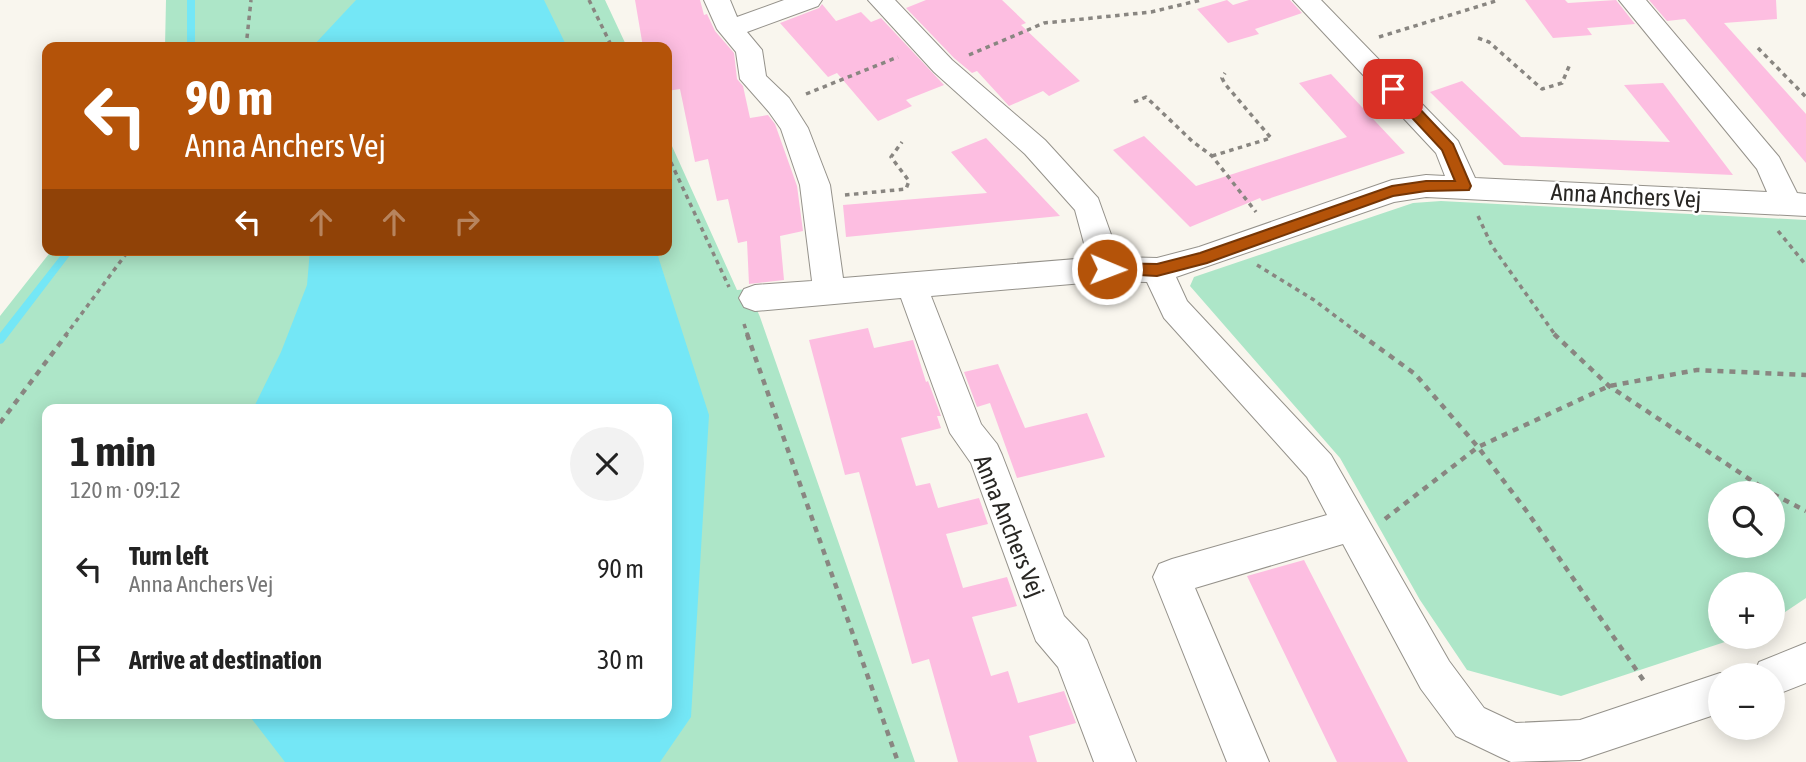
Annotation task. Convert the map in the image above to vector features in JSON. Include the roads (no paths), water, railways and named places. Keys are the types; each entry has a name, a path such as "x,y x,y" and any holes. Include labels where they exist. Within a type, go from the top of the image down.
{"street":[{"path":"717,0 730,29 749,50 753,79 779,104 794,128 814,185 828,291"},
{"path":"730,29 809,0"},
{"path":"881,0 934,56 1035,147 1088,206 1107,269"},
{"path":"1306,0 1448,148 1464,186"},
{"name":"Anna Anchers Vej","path":"1632,0 1769,164 1797,205"},
{"name":"Anna Anchers Vej","path":"743,304 828,291 911,284 1107,269 1157,270 1236,247 1392,191 1426,186 1797,205"},
{"path":"1157,270 1175,309 1319,466 1435,675 1469,722 1514,743 1588,751 1662,711 1708,696"},
{"name":"Anna Anchers Vej","path":"911,284 967,433 985,455 1049,628 1073,654 1115,762"},
{"path":"1248,762 1172,577 1355,531"},
{"path":"1785,671 1806,663"}],"water":[{"path":"356,0 544,0 565,42 317,42"},
{"path":"309,256 658,256 709,415 691,717 660,762 285,762 252,719 672,719 672,404 255,404 281,352 307,285"}],"waterway":[{"path":"191,0 191,42"},
{"path":"0,340 65,256"}]}
